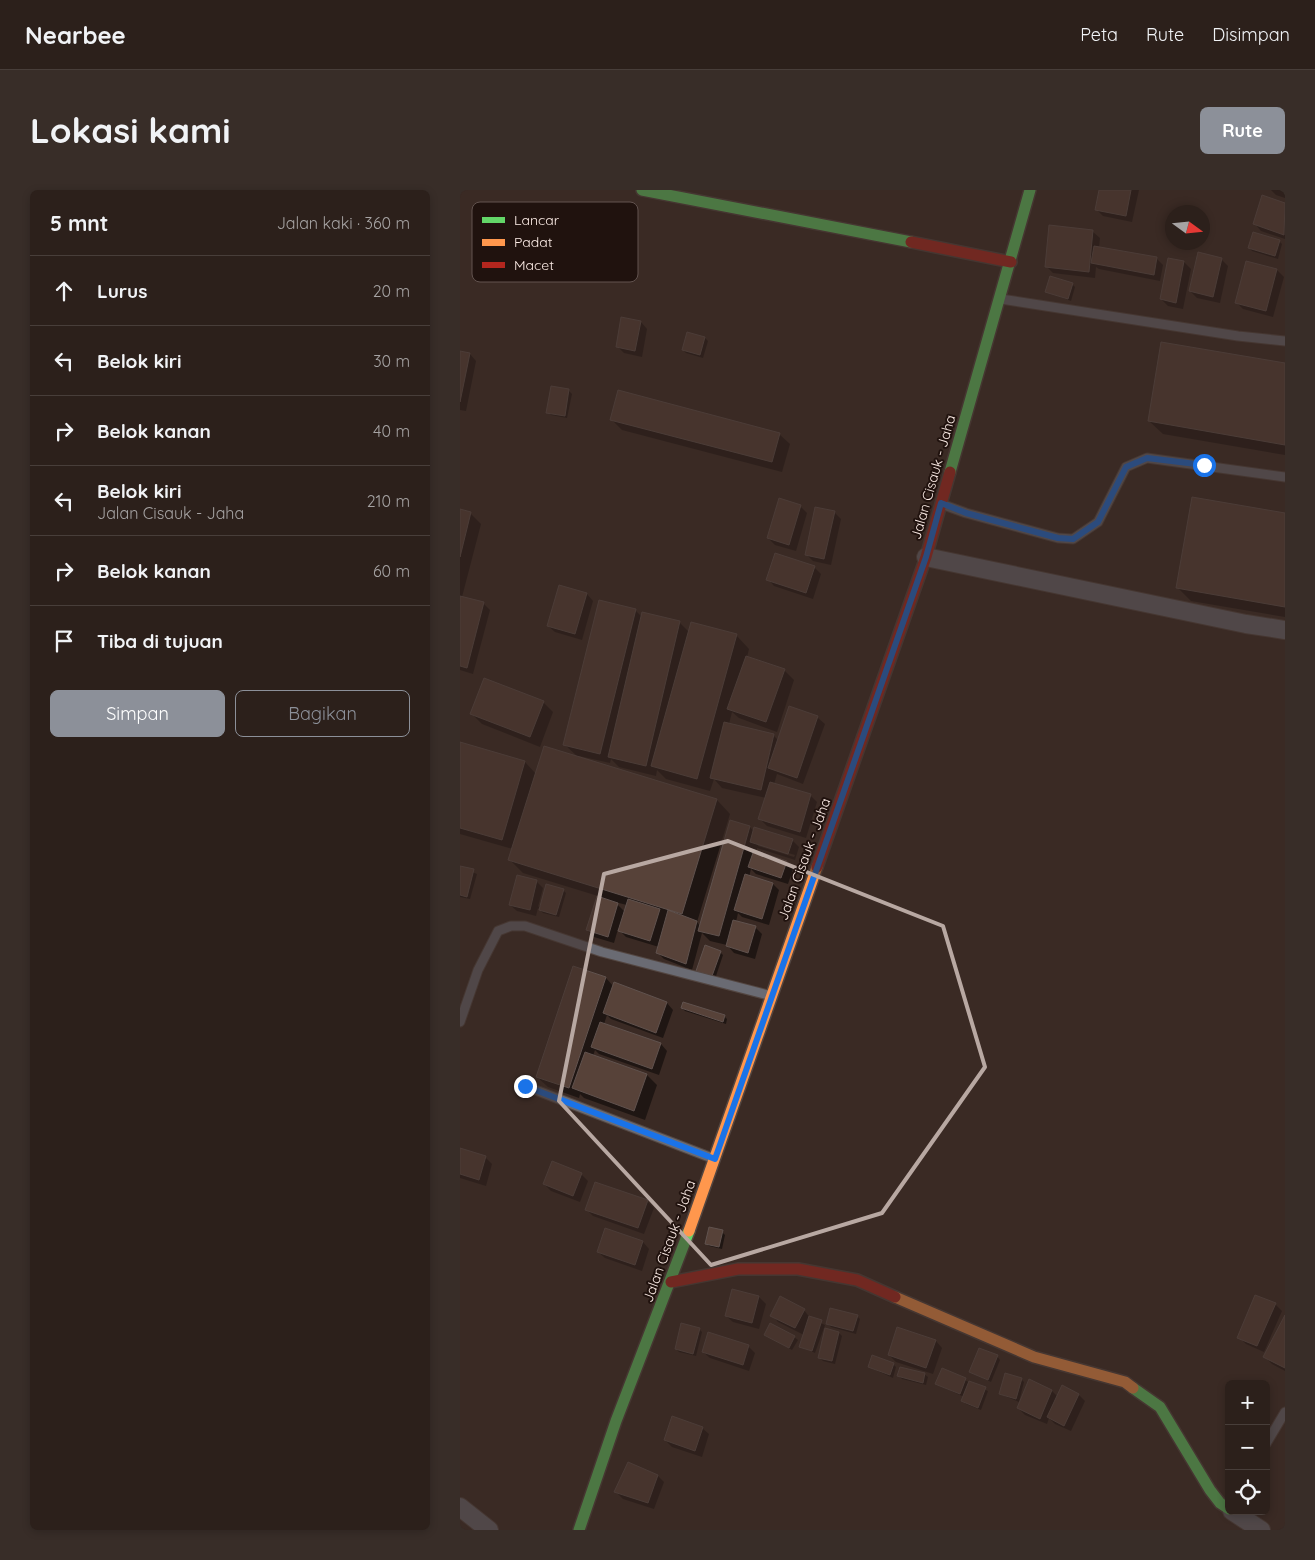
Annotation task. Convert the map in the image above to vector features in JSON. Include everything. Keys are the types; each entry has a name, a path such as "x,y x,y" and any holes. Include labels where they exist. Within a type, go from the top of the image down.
{"main road":[{"path":"642,190 1012,262"},
{"name":"Jalan Cisauk - Jaha","path":"579,1530 616,1421 671,1282 715,1159 926,557 1012,262 1030,190"},
{"path":"671,1282 738,1269 798,1269 857,1280 1034,1357 1125,1382 1160,1407 1190,1458 1198,1466 1210,1490 1225,1505"}],"street":[{"path":"926,557 1246,624 1285,630"},
{"path":"460,1507 489,1530"},
{"path":"1238,1515 1261,1530"}],"lane":[{"path":"1000,299 1238,336 1285,341"},
{"path":"941,503 966,513 1058,538 1073,539 1098,522 1126,467 1147,458 1285,477"},
{"path":"460,1022 478,970 498,931 511,926 525,926 602,952 771,996"},
{"path":"525,1086 715,1159"},
{"path":"1270,1437 1285,1412"}],"highlighted area":[{"path":"728,841 943,926 985,1067 882,1213 711,1265 559,1101 604,874"}],"building":[{"path":"1099,190 1131,190 1126,216 1095,210"},
{"path":"1262,195 1285,203 1284,235 1253,224"},
{"path":"1049,225 1093,230 1089,272 1045,267"},
{"path":"1253,232 1280,240 1275,256 1248,248"},
{"path":"1094,246 1157,257 1154,275 1091,263"},
{"path":"1198,252 1222,258 1213,297 1189,291"},
{"path":"1168,258 1184,261 1176,303 1160,299"},
{"path":"1246,261 1277,269 1266,311 1235,303"},
{"path":"1050,276 1073,283 1068,299 1045,292"},
{"path":"621,317 641,321 635,351 616,347"},
{"path":"687,332 705,337 700,355 682,350"},
{"path":"1161,342 1285,363 1285,445 1148,421"},
{"path":"460,351 470,353 460,402"},
{"path":"551,386 569,389 565,416 546,413"},
{"path":"618,390 780,433 772,462 610,420"},
{"path":"1192,497 1285,513 1285,607 1176,588"},
{"path":"779,498 801,505 789,545 767,538"},
{"path":"815,507 835,511 824,559 805,555"},
{"path":"460,509 471,512 460,557"},
{"path":"775,553 815,566 806,593 766,580"},
{"path":"559,585 587,593 575,634 547,626"},
{"path":"460,596 484,602 467,668 460,666"},
{"path":"599,600 636,609 600,754 563,745"},
{"path":"642,612 680,621 646,766 608,757"},
{"path":"691,622 737,634 697,779 651,766"},
{"path":"746,656 785,669 766,722 727,709"},
{"path":"484,678 544,701 530,737 470,714"},
{"path":"789,706 818,716 797,778 768,768"},
{"path":"724,722 774,734 761,790 710,778"},
{"path":"460,742 525,761 502,840 460,828"},
{"path":"544,746 717,799 682,914 508,860"},
{"path":"770,782 811,794 800,832 758,819"},
{"path":"730,820 750,826 719,936 698,931"},
{"path":"754,827 793,839 788,854 750,842"},
{"path":"754,850 787,861 781,878 748,867"},
{"path":"460,866 474,869 467,897 460,895"},
{"path":"745,874 773,883 762,919 734,910"},
{"path":"517,875 537,880 530,910 509,905"},
{"path":"546,884 564,889 556,915 539,910"},
{"path":"597,896 618,903 608,937 586,930"},
{"path":"628,899 660,909 650,941 618,931"},
{"path":"668,910 697,921 686,964 656,953"},
{"path":"733,920 756,926 748,953 726,946"},
{"path":"705,945 721,951 712,976 696,971"},
{"path":"573,966 606,977 569,1088 536,1077"},
{"path":"614,982 667,1002 656,1033 603,1013"},
{"path":"683,1002 725,1015 723,1022 681,1008"},
{"path":"600,1022 661,1043 652,1069 591,1047"},
{"path":"585,1052 647,1074 634,1111 572,1088"},
{"path":"460,1148 486,1156 479,1180 460,1174"},
{"path":"552,1161 582,1173 573,1196 543,1184"},
{"path":"595,1182 648,1200 638,1228 585,1210"},
{"path":"709,1227 723,1230 719,1247 705,1244"},
{"path":"605,1228 643,1241 635,1265 597,1252"},
{"path":"732,1289 759,1296 752,1323 725,1316"},
{"path":"1255,1295 1276,1303 1257,1346 1237,1338"},
{"path":"780,1296 805,1309 795,1328 770,1316"},
{"path":"830,1308 858,1315 853,1331 826,1324"},
{"path":"1285,1315 1285,1368 1263,1357"},
{"path":"809,1316 822,1320 812,1351 799,1347"},
{"path":"681,1323 700,1328 693,1354 675,1349"},
{"path":"770,1323 795,1336 789,1348 764,1335"},
{"path":"897,1327 936,1340 926,1368 888,1355"},
{"path":"825,1328 839,1332 832,1361 818,1358"},
{"path":"708,1332 749,1345 743,1365 702,1352"},
{"path":"979,1348 998,1355 988,1380 969,1372"},
{"path":"872,1355 894,1363 890,1375 868,1367"},
{"path":"900,1367 925,1373 923,1383 897,1376"},
{"path":"942,1368 966,1378 960,1394 935,1384"},
{"path":"1005,1373 1022,1378 1016,1399 999,1394"},
{"path":"1029,1379 1052,1390 1040,1419 1017,1408"},
{"path":"969,1381 986,1387 978,1408 961,1401"},
{"path":"1062,1385 1079,1394 1064,1426 1047,1417"},
{"path":"672,1416 703,1427 695,1451 664,1440"},
{"path":"628,1462 658,1475 648,1503 614,1492"}],"traffic: fast":[{"path":"642,190 911,242"},
{"path":"950,472 1030,190"},
{"path":"579,1530 616,1421 689,1231"},
{"path":"1133,1388 1160,1407 1210,1490 1225,1506"}],"traffic: slow":[{"path":"689,1231 817,867"},
{"path":"895,1297 1034,1357 1125,1382 1133,1388"}],"traffic: jam":[{"path":"911,242 1011,262"},
{"path":"817,867 926,557 950,472"},
{"path":"671,1282 738,1269 798,1269 857,1280 895,1297"}],"route":[{"path":"525,1086 715,1159 926,557 941,503 966,513 1058,538 1073,539 1098,522 1104,505 1126,467 1147,458 1204,465"}]}
